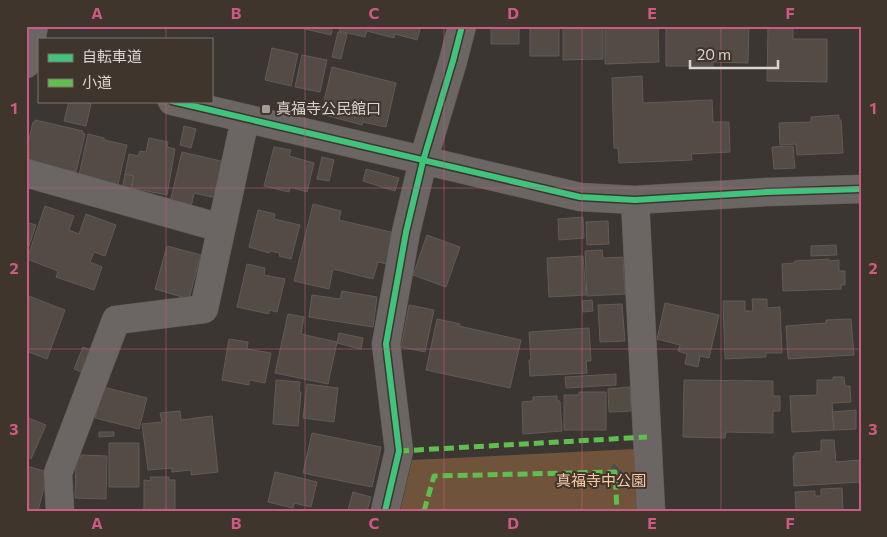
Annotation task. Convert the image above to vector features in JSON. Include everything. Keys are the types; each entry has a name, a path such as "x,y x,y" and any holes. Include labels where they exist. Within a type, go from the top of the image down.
{"street":[{"path":"34,26 26,66 38,70"},
{"path":"385,511 399,451 386,344 406,232 423,160 462,26"},
{"path":"176,102 580,197 635,200 861,188"},
{"path":"60,511 58,473 116,320 204,310 245,119"},
{"path":"26,173 221,228"},
{"path":"635,200 651,511"}],"green space":[{"name":"真福寺中公園","path":"634,449 637,511 400,511 412,460"}],"building":[{"path":"292,26 333,26 331,35"},
{"path":"341,26 421,26 417,40 395,34 394,38 367,31 365,37 339,31"},
{"path":"491,26 519,26 519,44 491,44"},
{"path":"530,26 559,26 559,56 530,56"},
{"path":"603,26 603,59 563,60 563,27"},
{"path":"605,26 658,26 659,62 605,64"},
{"path":"666,26 749,26 748,63 713,62 713,66 666,66"},
{"path":"768,27 793,27 793,39 827,39 827,82 767,81"},
{"path":"338,32 347,34 341,59 332,57"},
{"path":"272,48 298,54 291,86 265,80"},
{"path":"302,55 327,60 320,92 295,87"},
{"path":"332,67 396,83 386,127 363,122 362,125 321,114"},
{"path":"642,76 643,103 712,100 713,122 729,122 730,152 691,154 692,160 619,163 618,148 614,148 612,78"},
{"path":"69,102 91,104 86,126 64,121"},
{"path":"839,115 843,153 797,155 796,144 780,145 779,123 811,122 811,117"},
{"path":"35,120 83,131 82,133 85,134 76,172 26,161 28,148 26,138 29,139"},
{"path":"184,126 196,129 191,148 180,145"},
{"path":"88,134 127,145 118,184 79,175"},
{"path":"149,138 168,142 167,147 175,149 167,195 131,188 134,176 125,174 129,154 138,156 140,151 146,152"},
{"path":"793,146 795,168 774,169 772,147"},
{"path":"274,147 291,150 289,156 314,163 307,192 290,187 289,192 264,186"},
{"path":"182,152 225,162 216,198 194,193 191,207 170,202"},
{"path":"322,157 334,160 329,181 317,179"},
{"path":"366,169 399,178 395,191 363,181"},
{"path":"125,174 134,176 131,190 122,189"},
{"path":"313,204 341,211 339,220 395,233 387,264 378,262 373,279 333,269 329,289 294,281"},
{"path":"45,206 74,216 69,230 79,234 86,214 116,225 105,256 94,252 90,262 102,267 94,290 56,277 58,271 27,259"},
{"path":"258,210 275,214 274,219 300,225 291,259 279,256 280,253 270,251 269,253 249,247"},
{"path":"583,217 584,238 559,240 558,219"},
{"path":"608,221 609,244 587,245 586,222"},
{"path":"26,222 36,225 26,255"},
{"path":"427,235 460,247 446,287 413,275"},
{"path":"836,245 837,255 811,256 811,246"},
{"path":"167,246 201,255 189,299 155,289"},
{"path":"602,250 603,258 623,257 625,294 587,296 585,251"},
{"path":"583,256 586,295 549,297 547,258"},
{"path":"829,259 829,261 839,260 839,271 845,271 845,285 841,285 841,289 783,291 782,264 794,263 795,261"},
{"path":"247,264 265,268 264,275 285,279 277,312 269,310 269,314 237,307"},
{"path":"342,291 377,297 373,327 309,317 312,295 340,299"},
{"path":"26,295 65,310 47,359 26,351"},
{"path":"752,299 767,299 767,308 780,307 782,353 766,353 766,357 725,359 723,301 745,301 745,311 753,311"},
{"path":"592,300 593,311 583,312 582,301"},
{"path":"665,303 719,315 709,358 700,356 698,367 685,364 687,354 678,351 680,345 657,339"},
{"path":"622,304 625,341 600,342 598,305"},
{"path":"409,305 434,310 425,352 401,347"},
{"path":"288,314 304,317 301,334 337,342 328,384 275,373"},
{"path":"437,319 521,340 510,388 426,370"},
{"path":"851,319 854,355 788,359 786,326 826,323 826,320"},
{"path":"589,328 591,361 586,361 587,373 530,376 529,332"},
{"path":"339,333 363,338 361,349 337,343"},
{"path":"229,339 248,342 247,349 271,353 265,383 249,380 249,385 222,380"},
{"path":"83,347 93,351 84,373 74,369"},
{"path":"616,374 616,385 566,388 565,377"},
{"path":"833,377 844,377 845,386 850,386 851,402 832,403 834,430 792,432 790,396 817,395 817,380 833,380"},
{"path":"276,380 300,382 298,426 273,424"},
{"path":"684,380 773,381 773,396 780,396 780,411 773,411 773,433 726,432 725,438 683,437"},
{"path":"307,384 338,388 334,422 303,418"},
{"path":"103,387 147,398 139,429 95,418"},
{"path":"630,387 631,411 609,412 608,389"},
{"path":"579,392 606,392 606,430 564,430 564,395 579,395"},
{"path":"557,396 557,401 560,401 562,431 523,434 522,402 533,401 533,397"},
{"path":"856,410 856,429 834,430 832,412"},
{"path":"180,411 181,420 212,416 218,472 191,475 191,470 172,472 172,468 148,470 142,424 162,422 160,413"},
{"path":"26,417 46,425 31,459 26,456"},
{"path":"99,432 114,432 114,436 99,437"},
{"path":"312,433 381,447 372,487 303,473"},
{"path":"821,440 834,440 836,462 860,460 861,482 794,486 793,456 795,456 795,453 821,451"},
{"path":"109,443 139,443 139,487 109,487"},
{"path":"81,455 107,456 106,499 75,498 76,456 81,457"},
{"path":"614,463 623,472 615,480 606,473"},
{"path":"26,466 48,472 38,511 26,511"},
{"path":"275,472 317,482 311,507 294,503 293,508 268,502"},
{"path":"150,477 169,477 169,480 175,480 175,511 144,511 144,480 151,481"},
{"path":"842,488 843,510 855,511 796,511 795,492 815,491 815,496 821,496 821,489"},
{"path":"353,492 371,497 367,511 348,510"}],"marked path":[{"path":"399,451 647,437"},
{"path":"424,511 434,476 615,472 617,511"}],"cycle path":[{"path":"385,511 399,451 386,344 406,232 423,161 462,26"},
{"path":"176,102 580,197 635,200 767,192 861,189"}],"place":[{"name":"真福寺公民館口","path":"266,109"}]}
